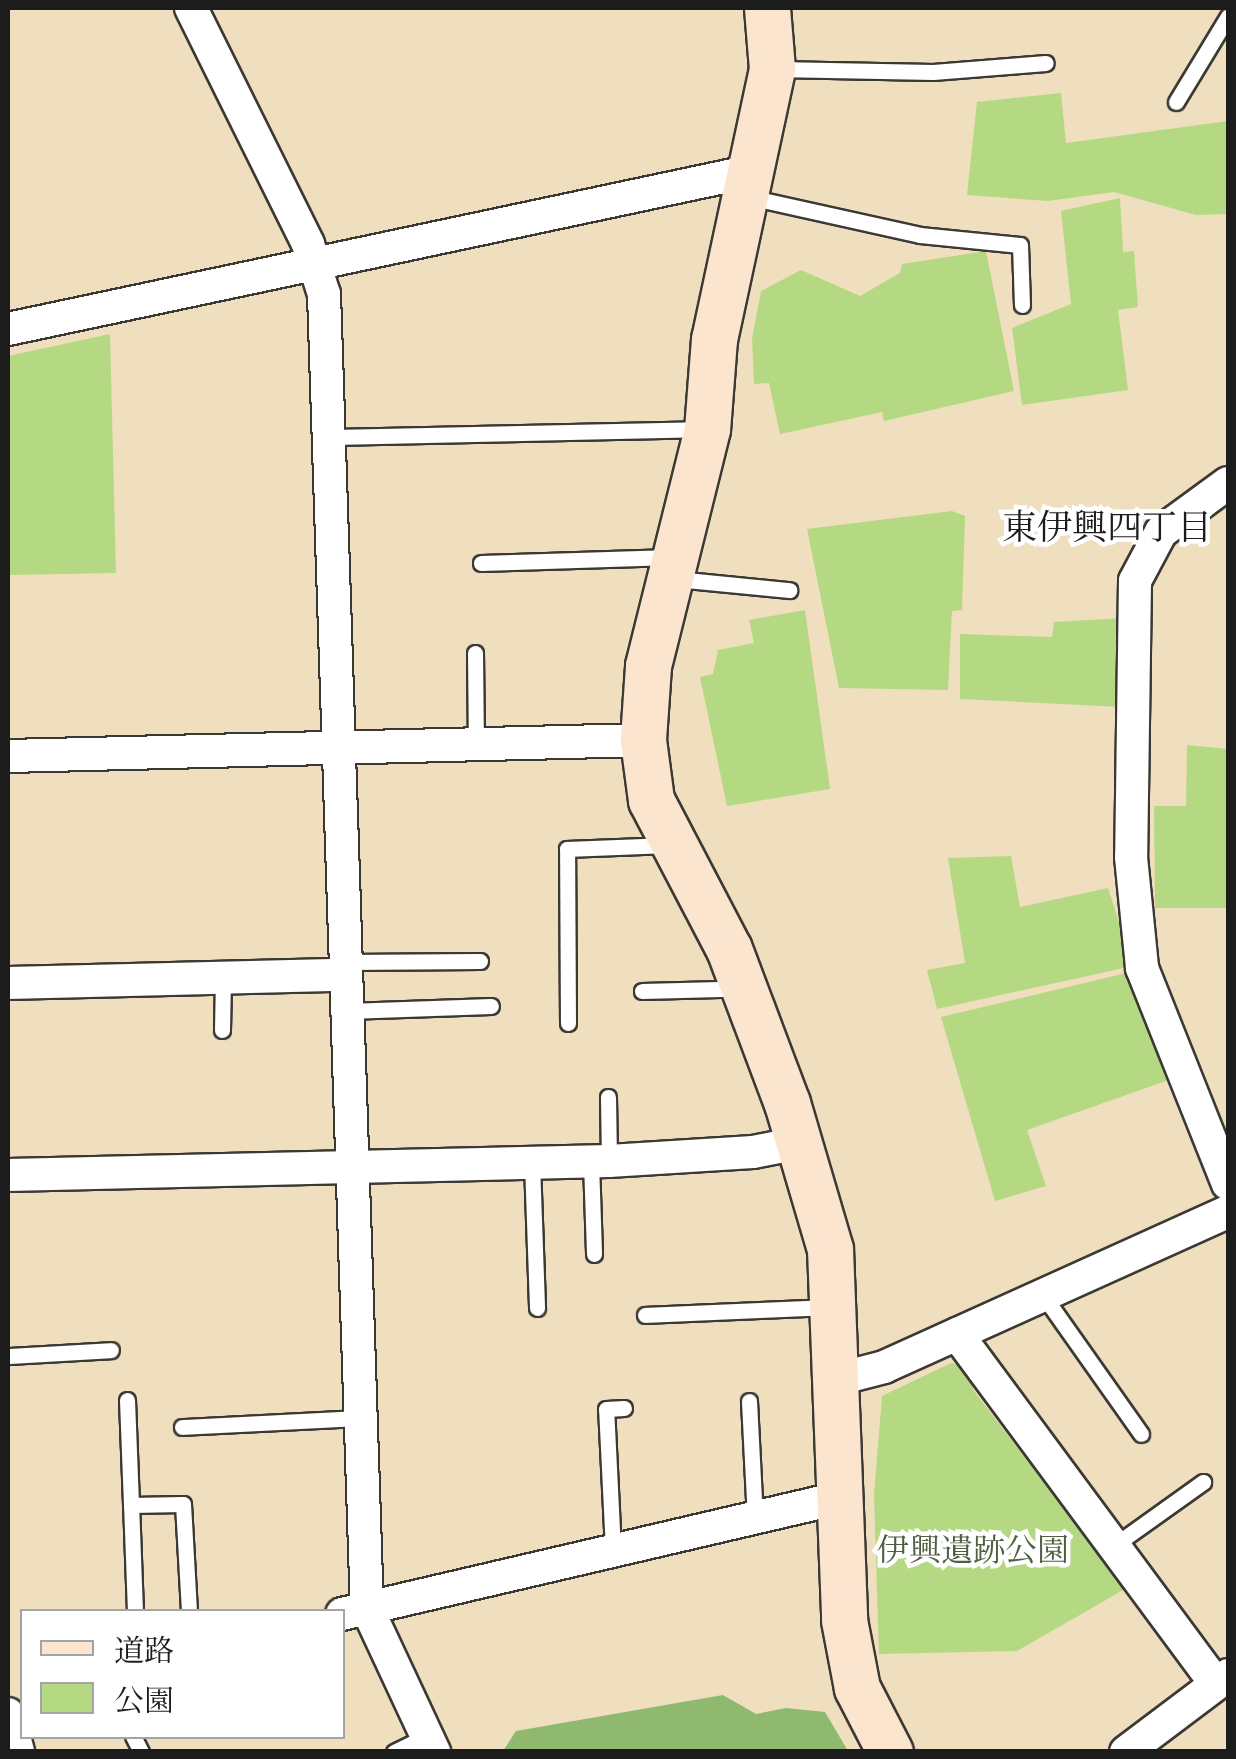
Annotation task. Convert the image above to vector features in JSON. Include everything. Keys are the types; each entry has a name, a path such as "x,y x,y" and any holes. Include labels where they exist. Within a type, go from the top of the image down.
{"street":[{"path":"192,8 315,264 324,294 357,1418 355,1611 430,1744"},
{"path":"767,8 772,69 744,183 714,340 707,429 648,666 643,740 651,800 740,979 799,1142 830,1249 837,1307 839,1498 848,1654 890,1752"},
{"path":"8,329 315,264 744,183"},
{"path":"1228,483 1162,532 1134,581 1131,857 1142,968 1228,1184"},
{"path":"8,756 643,740"},
{"path":"8,984 223,980 346,969"},
{"path":"8,1175 600,1161 753,1152 799,1142"},
{"path":"838,1379 957,1334 1228,1212"},
{"path":"957,1334 1112,1548 1222,1680 1141,1747"},
{"path":"355,1611 839,1498"},
{"path":"8,1714 18,1752"}],"lane":[{"path":"1176,102 1228,16"},
{"path":"772,69 933,72 1046,63"},
{"path":"744,183 920,235 1020,245 1022,305"},
{"path":"328,437 707,429"},
{"path":"481,563 675,568 789,590"},
{"path":"475,653 476,746"},
{"path":"568,1023 566,849 672,845"},
{"path":"346,969 480,961"},
{"path":"642,991 720,989 740,979"},
{"path":"222,1030 223,980"},
{"path":"346,1011 490,1006"},
{"path":"594,1254 608,1098"},
{"path":"532,1163 537,1308"},
{"path":"1043,1295 1141,1434"},
{"path":"645,1315 837,1307"},
{"path":"8,1356 111,1350"},
{"path":"127,1400 135,1609"},
{"path":"749,1401 755,1518"},
{"path":"613,1550 606,1410 624,1408"},
{"path":"182,1427 357,1418"},
{"path":"1112,1548 1203,1482"},
{"path":"131,1505 184,1504 190,1609"},
{"path":"394,1752 430,1744"}],"green space":[{"path":"1061,93 1066,143 1228,121 1228,214 1196,215 1114,192 1048,201 967,195 977,102"},
{"path":"1120,198 1123,252 1134,251 1138,307 1118,310 1128,390 1022,405 1012,328 1071,304 1061,211"},
{"path":"986,251 1014,391 884,421 882,412 780,434 769,383 754,384 752,339 761,291 801,270 860,296 900,273 902,264"},
{"path":"110,334 116,573 8,575 8,356"},
{"path":"952,511 965,516 962,610 952,611 948,690 839,688 807,529"},
{"path":"805,610 830,789 727,806 700,677 713,674 718,650 754,643 749,620"},
{"path":"1124,618 1122,707 960,699 960,634 1052,637 1054,622"},
{"path":"1187,745 1228,749 1228,908 1155,908 1154,806 1186,806"},
{"path":"1011,856 1020,907 1108,888 1133,966 937,1009 927,970 965,963 948,858"},
{"path":"1135,971 1180,1076 1027,1130 1046,1186 995,1201 941,1017"},
{"name":"伊興遺跡公園","path":"951,1363 963,1366 974,1391 1125,1589 1017,1651 879,1654 874,1495 882,1396"},
{"path":"723,1695 756,1714 786,1708 825,1712 848,1751 503,1751 516,1731"}],"district":[{"name":"東伊興四丁目","path":"1107,528"}]}
